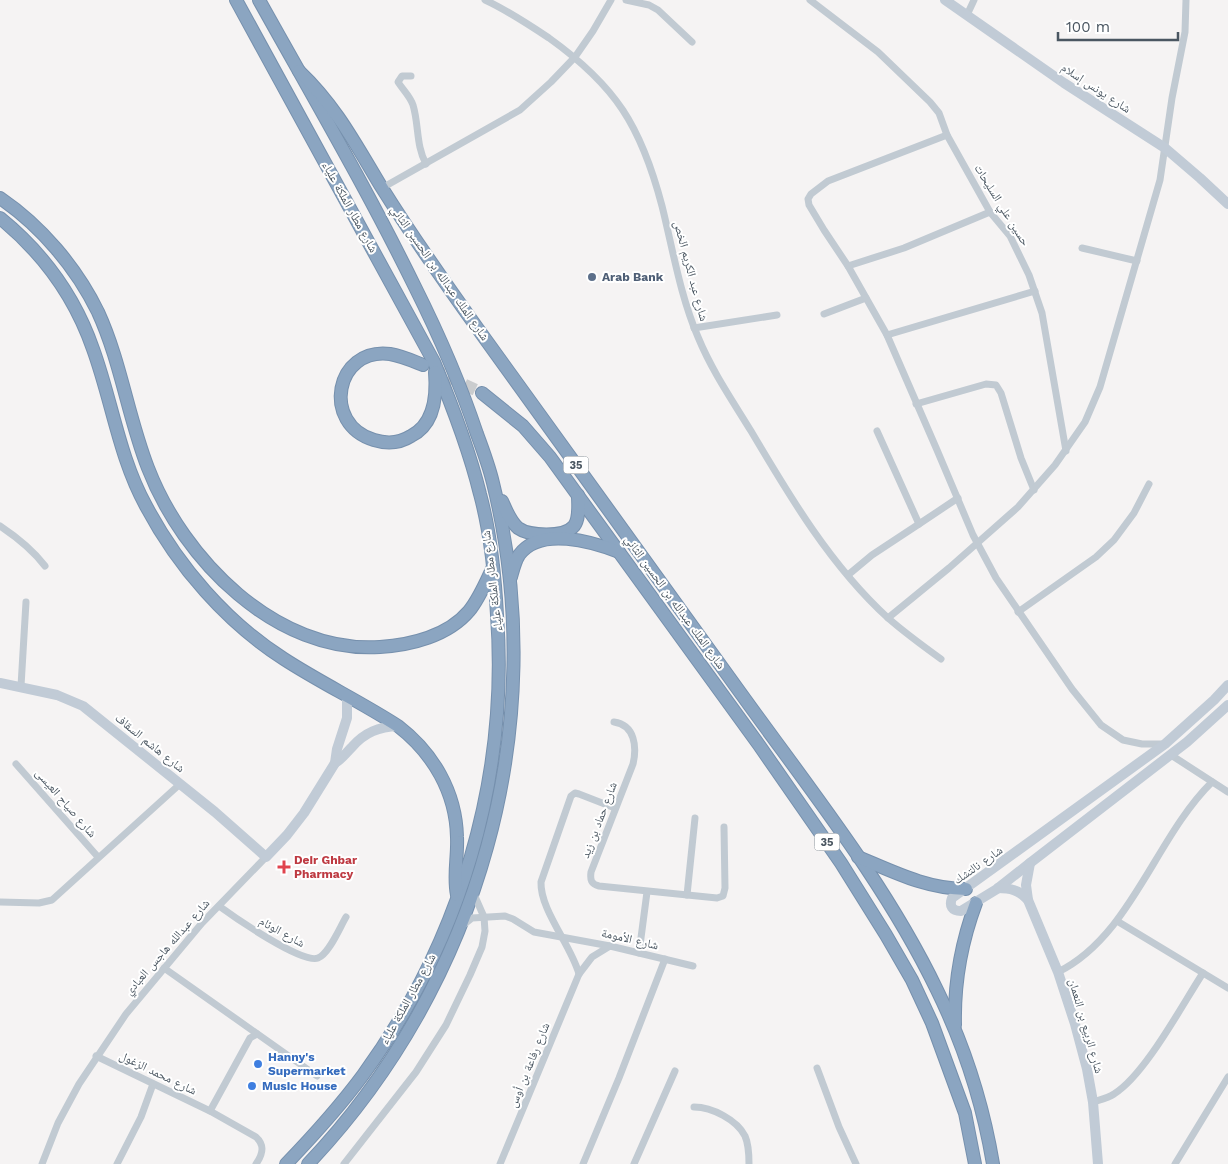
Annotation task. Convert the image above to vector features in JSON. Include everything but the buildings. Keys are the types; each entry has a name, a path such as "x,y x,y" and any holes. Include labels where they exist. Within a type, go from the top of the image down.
{"highway":[{"name":"شارع مطار الملكة علياء","path":"236,0 458,421 481,495 493,567 499,659 496,739 481,822 468,868 439,942 422,979 378,1053 341,1103 286,1164"},
{"name":"شارع مطار الملكة علياء","path":"259,0 396,249 435,326 462,391 493,481 510,581 513,671 509,734 496,812 473,892 434,987 403,1040 364,1097 308,1164"},
{"name":"شارع الملك عبدالله بن الحسين الثاني","path":"299,71 319,90 343,122 417,243 803,778 894,912 922,959 955,1033 976,1090 994,1164"},
{"path":"0,198 28,220 59,252 73,271 93,304 107,335 141,450 162,499 188,540 204,560 237,594 259,611 300,633 328,643 358,648 399,645 433,636 462,618 478,597 493,567"},
{"path":"0,218 33,248 45,262 63,287 86,328 94,350 120,445 136,486 157,525 178,557 218,605 241,626 284,660 398,726 413,738 430,758 444,781 454,812 457,838 454,875 457,897"},
{"path":"74,306 93,304"},
{"path":"379,354 390,354 429,364 436,384 434,405 425,425 416,434 398,442 376,441 367,438 348,421 340,404 340,394 347,373 360,361 379,354"},
{"name":"شارع الملك عبدالله بن الحسين الثاني","path":"482,393 531,433 578,495 841,863 912,980 932,1022 965,1114 975,1164"},
{"path":"493,481 511,520 520,529 532,534 562,533 573,527 577,517 578,495"},
{"path":"510,581 520,554 536,543 564,539 582,540 619,552"},
{"path":"858,857 918,882 946,888 966,889"},
{"path":"955,1033 955,994 958,966 964,939 976,903"}],"street":[{"name":"شارع عبد الكريم الخص","path":"485,0 520,19 574,57 612,94 628,118 641,143 658,192 677,273 694,328 706,357 791,497 819,538 848,574 888,618 941,659"},
{"path":"382,188 517,113 551,82 574,57 610,0"},
{"path":"626,0 649,5 658,10 692,42"},
{"name":"حسين علي السليحات","path":"810,0 878,52 939,113 947,134 990,212 1010,236 1035,292 1042,313 1066,451"},
{"name":"شارع يونس إسلام","path":"944,0 1056,77 1165,148 1228,204"},
{"path":"966,15 974,0"},
{"path":"888,618 1009,516 1034,490 1066,451 1085,422 1100,387 1160,180 1172,98 1185,32 1186,0"},
{"path":"411,76 402,76 398,82 409,95 413,104 420,148 426,164"},
{"path":"947,134 836,178 822,185 808,199 812,210 848,266 887,335 977,544 1018,612 1101,725 1123,740 1142,744 1165,744"},
{"path":"848,266 904,248 990,212"},
{"path":"1082,248 1137,261"},
{"path":"887,335 1035,292"},
{"path":"824,314 866,298"},
{"path":"694,328 777,315"},
{"path":"916,404 986,384 996,385 1001,393 1021,458 1034,490"},
{"path":"877,431 919,524"},
{"path":"1018,612 1096,557 1114,540 1130,518 1149,484"},
{"path":"848,574 872,555 958,498"},
{"path":"0,526 20,539 45,566"},
{"path":"21,686 26,602"},
{"name":"شارع هاشم السقاف","path":"0,683 57,695 83,706 236,829 266,857"},
{"name":"شارع نالتشك","path":"1228,684 1214,700 1165,744 952,898 950,903 952,908 955,911 961,912 997,888 1171,755 1228,705"},
{"name":"شارع عبدالله هاجس العبادي","path":"42,1164 58,1123 79,1084 126,1014 219,906 294,827 335,763 337,749 346,724 348,697"},
{"name":"شارع حماد بن زيد","path":"614,722 628,728 635,744 633,764 591,872 591,880 594,885 717,898 724,895 724,828"},
{"name":"شارع عبدالله هاجس العبادي","path":"335,763 369,732 398,726"},
{"path":"1171,755 1228,792"},
{"name":"شارع صياح العيسى","path":"16,764 98,857"},
{"path":"1058,972 1091,950 1116,921 1189,808 1212,782"},
{"path":"0,902 39,904 52,900 180,784"},
{"path":"579,974 572,954 546,906 541,891 541,882 573,794 579,794 615,808"},
{"path":"687,895 695,818"},
{"name":"شارع الربيع بن النعمان","path":"1030,863 1026,885 1028,900 1058,972 1087,1069 1093,1102 1098,1164"},
{"path":"997,888 1009,888 1021,892 1028,900"},
{"path":"344,1164 404,1090 437,1041 455,1007 482,947 485,931 484,917 473,892"},
{"path":"638,952 647,892"},
{"name":"شارع الوئام","path":"219,906 260,934 302,956 313,959 324,955 346,917"},
{"path":"460,927 472,918 484,917"},
{"name":"شارع الأمومة","path":"484,917 510,917 534,932 610,946 693,966"},
{"path":"1116,921 1228,988"},
{"name":"شارع رفاعة بن أوس","path":"500,1164 579,974 592,957 610,946"},
{"path":"583,1164 665,959"},
{"path":"164,968 317,1076"},
{"path":"1093,1102 1114,1095 1143,1066 1203,973"},
{"path":"210,1111 250,1038 257,1034"},
{"name":"شارع محمد الزغول","path":"96,1056 210,1111 260,1140 263,1149 256,1164"},
{"path":"817,1068 845,1142 856,1164"},
{"path":"634,1164 674,1070"},
{"path":"1175,1164 1228,1077"},
{"path":"117,1164 142,1117 153,1084"},
{"path":"694,1107 707,1108 739,1127 747,1142 749,1164"},
{"path":"504,1156 506,1164"}],"tunnel":[{"path":"432,369 482,393"}],"place":[{"name":"Arab Bank","path":"592,277"},
{"name":"Deir Ghbar Pharmacy","path":"284,867"},
{"name":"Hanny's Supermarket","path":"258,1064"},
{"name":"Music House","path":"252,1086"}]}
